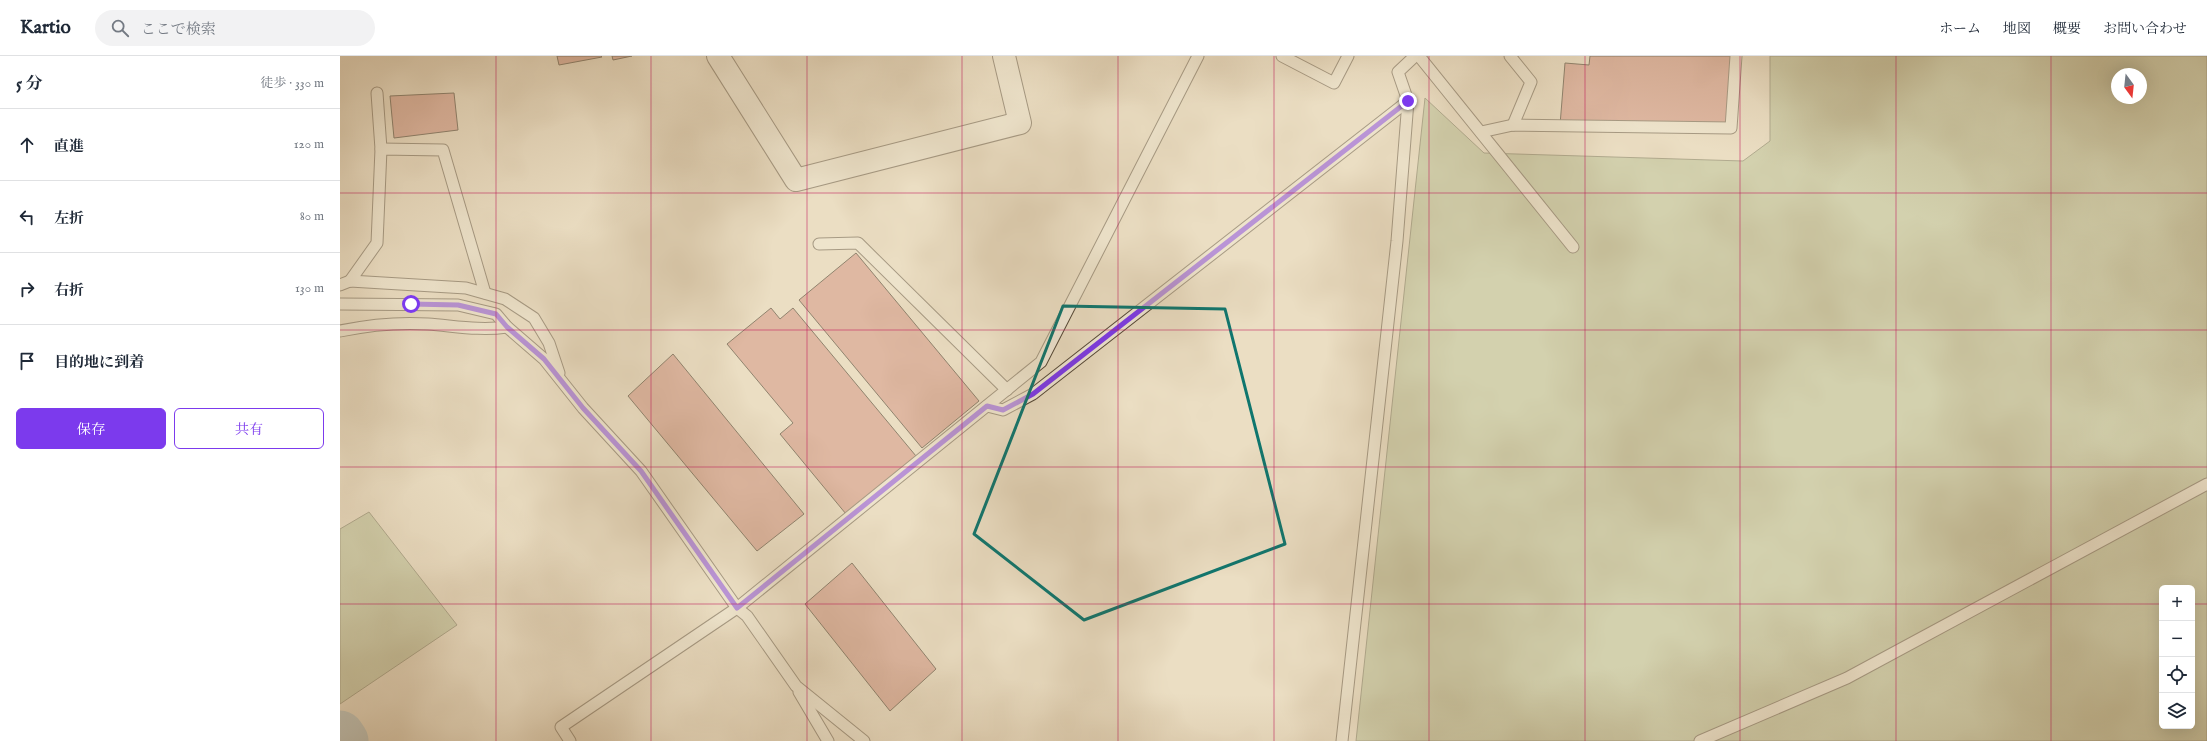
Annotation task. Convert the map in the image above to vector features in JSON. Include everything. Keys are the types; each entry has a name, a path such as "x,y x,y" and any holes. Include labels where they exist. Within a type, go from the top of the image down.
{"street":[{"path":"718,56 796,180 1020,123 1004,56"}],"lane":[{"path":"570,741 561,727 737,608 1041,362 1198,56"},
{"path":"1282,56 1334,83 1348,56"},
{"path":"1342,741 1397,242 1408,101 1398,72 1415,56"},
{"path":"1418,56 1573,247"},
{"path":"1510,56 1531,82 1513,125"},
{"path":"1481,132 1513,125 1731,128 1736,56"},
{"path":"345,283 377,243 381,149 376,93"},
{"path":"987,406 1003,410 1033,394 1408,101"},
{"path":"381,149 443,150 486,293"},
{"path":"819,244 858,243 1007,390"},
{"path":"345,283 466,288 505,299 534,318 549,343 563,382"},
{"path":"340,304 458,305 496,314 507,327 544,359 641,471 737,608 747,616 796,686 828,741"},
{"path":"340,331 368,325 427,324 484,330 507,327"},
{"path":"1700,741 1847,678 2207,484"},
{"path":"796,686 864,741"}],"highlighted area":[{"path":"1063,306 1225,309 1285,544 1084,620 974,534"}],"green space":[{"path":"1770,56 2207,56 2207,741 1356,741 1425,98 1484,153 1743,161 1770,141"},
{"path":"369,512 457,625 340,704 340,529"}],"building":[{"path":"557,56 601,56 602,57 559,65"},
{"path":"612,56 632,56 613,60"},
{"path":"1590,56 1733,56 1730,128 1560,125 1565,63 1589,65"},
{"path":"454,93 458,130 394,138 390,96"},
{"path":"856,253 979,401 922,448 799,300"},
{"path":"771,308 780,319 793,308 916,456 846,514 780,434 793,423 727,344"},
{"path":"673,354 804,514 757,551 628,396"},
{"path":"852,563 936,669 890,711 805,604"}],"waterway":[{"path":"340,735 344,741"}],"route":[{"path":"411,304 458,305 496,314 507,327 544,359 583,408 641,471 737,608 987,406 1003,410 1033,394 1408,101"}]}
